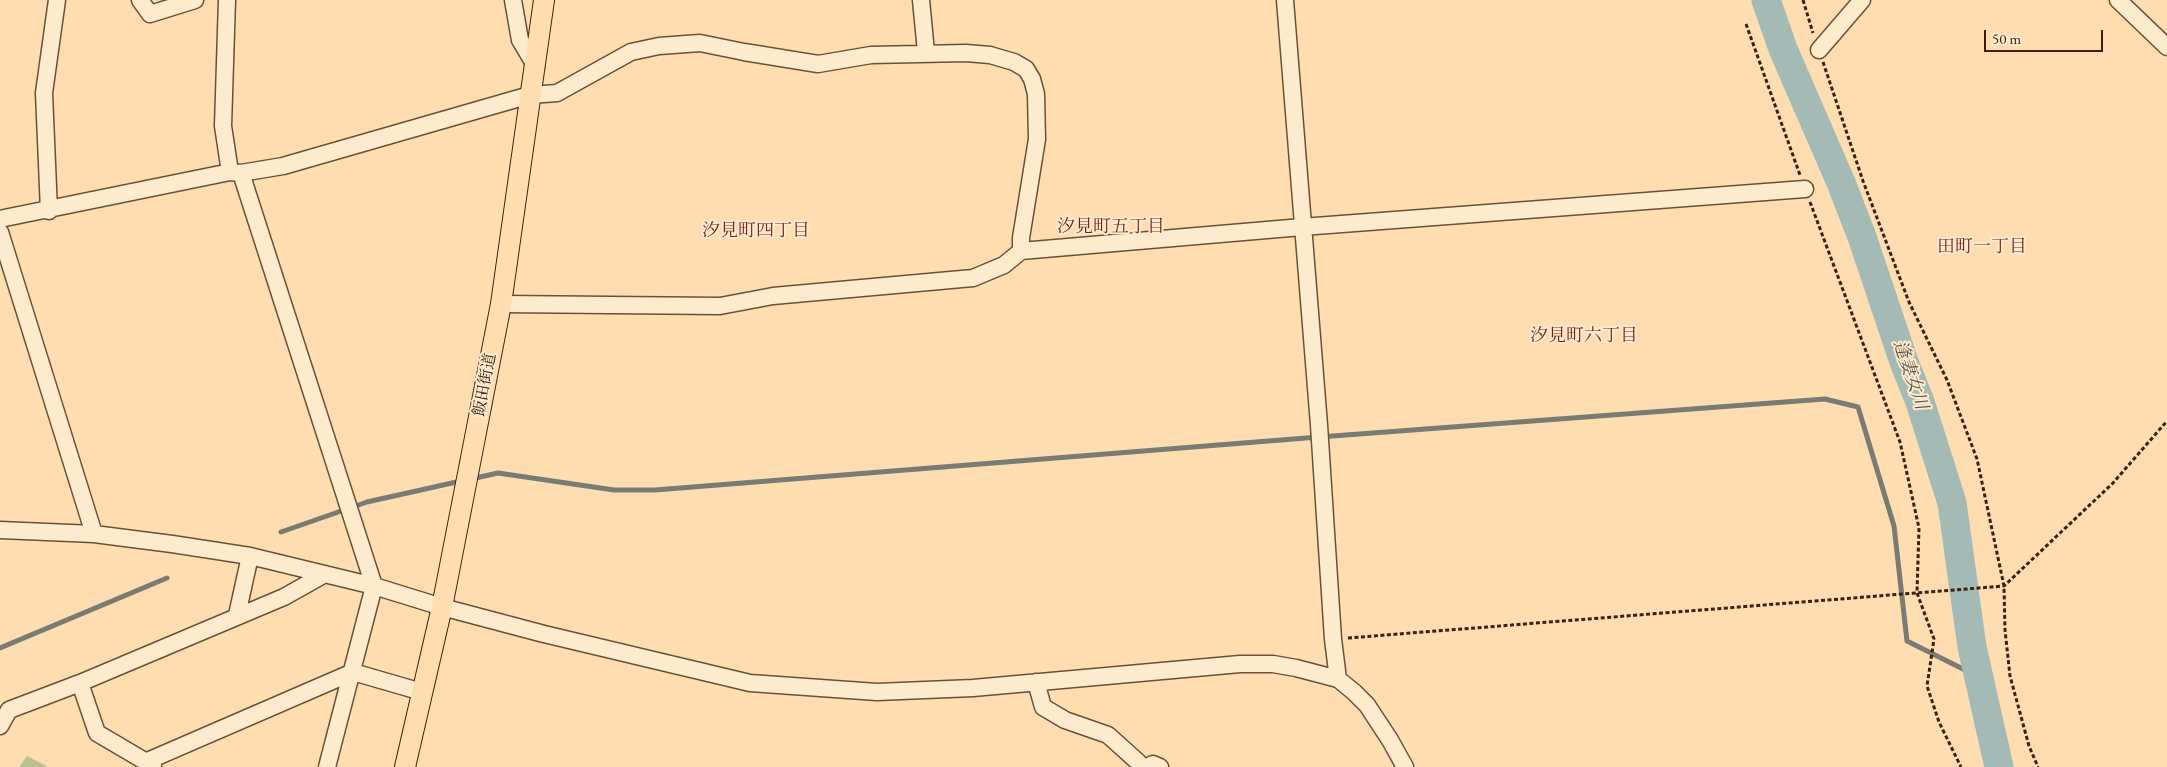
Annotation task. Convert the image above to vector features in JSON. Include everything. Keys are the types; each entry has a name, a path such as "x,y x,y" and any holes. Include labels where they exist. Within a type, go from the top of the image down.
{"main road":[{"name":"飯田街道","path":"405,767 442,607 501,304 544,0"}],"street":[{"path":"49,210 44,93 57,0"},
{"path":"140,0 150,14 196,0"},
{"path":"227,0 223,126 236,173 374,586 327,767"},
{"path":"512,0 520,40 536,66"},
{"path":"921,0 926,52"},
{"path":"1285,0 1319,425 1333,639 1338,679"},
{"path":"1819,50 1862,0"},
{"path":"2118,0 2167,47"},
{"path":"0,219 236,173 283,166 530,95 557,93 631,52 659,46 700,43 818,64 871,55 926,52 990,55 1014,62 1026,69 1032,79 1037,109 1037,139 1021,238 1021,251"},
{"path":"501,304 720,306 773,296 973,278 1004,265 1021,251 1302,227 1805,189"},
{"path":"0,232 94,534"},
{"path":"0,530 94,534 250,556 374,586 442,607 750,683 878,692 973,688 1240,664 1273,664 1317,672 1338,679 1367,705 1405,767"},
{"path":"237,616 250,556"},
{"path":"0,726 9,710 80,683 284,597 325,574"},
{"path":"80,683 97,733 149,764 353,672 422,692"},
{"path":"1036,682 1043,707 1065,720 1108,734 1138,762 1140,767"},
{"path":"1147,767 1153,764 1160,767"}],"path":[{"path":"1803,0 1862,181 1909,302 1947,380 1977,459 2004,586 2005,630 2010,676 2029,746 2038,767"},
{"path":"1746,24 1805,189 1900,442 1919,528 1917,593 1934,639 1927,686 1940,722 1961,767"},
{"path":"1333,639 2004,586 2113,483 2167,421"}],"green space":[{"path":"27,756 48,767 19,767"}],"waterway":[{"name":"逢妻女川","path":"1766,0 1783,49 1842,185 1862,237 1904,362 1920,402 1952,503 1972,647 1999,767"},
{"path":"471,479 498,473 614,490 655,490 1825,399 1858,407 1894,526 1907,641 1977,676"},
{"path":"281,532 367,502 461,481"},
{"path":"0,648 167,578"}],"district":[{"name":"汐見町五丁目","path":"1111,227"},
{"name":"汐見町四丁目","path":"756,231"},
{"name":"田町一丁目","path":"1982,247"},
{"name":"汐見町六丁目","path":"1584,336"}]}
